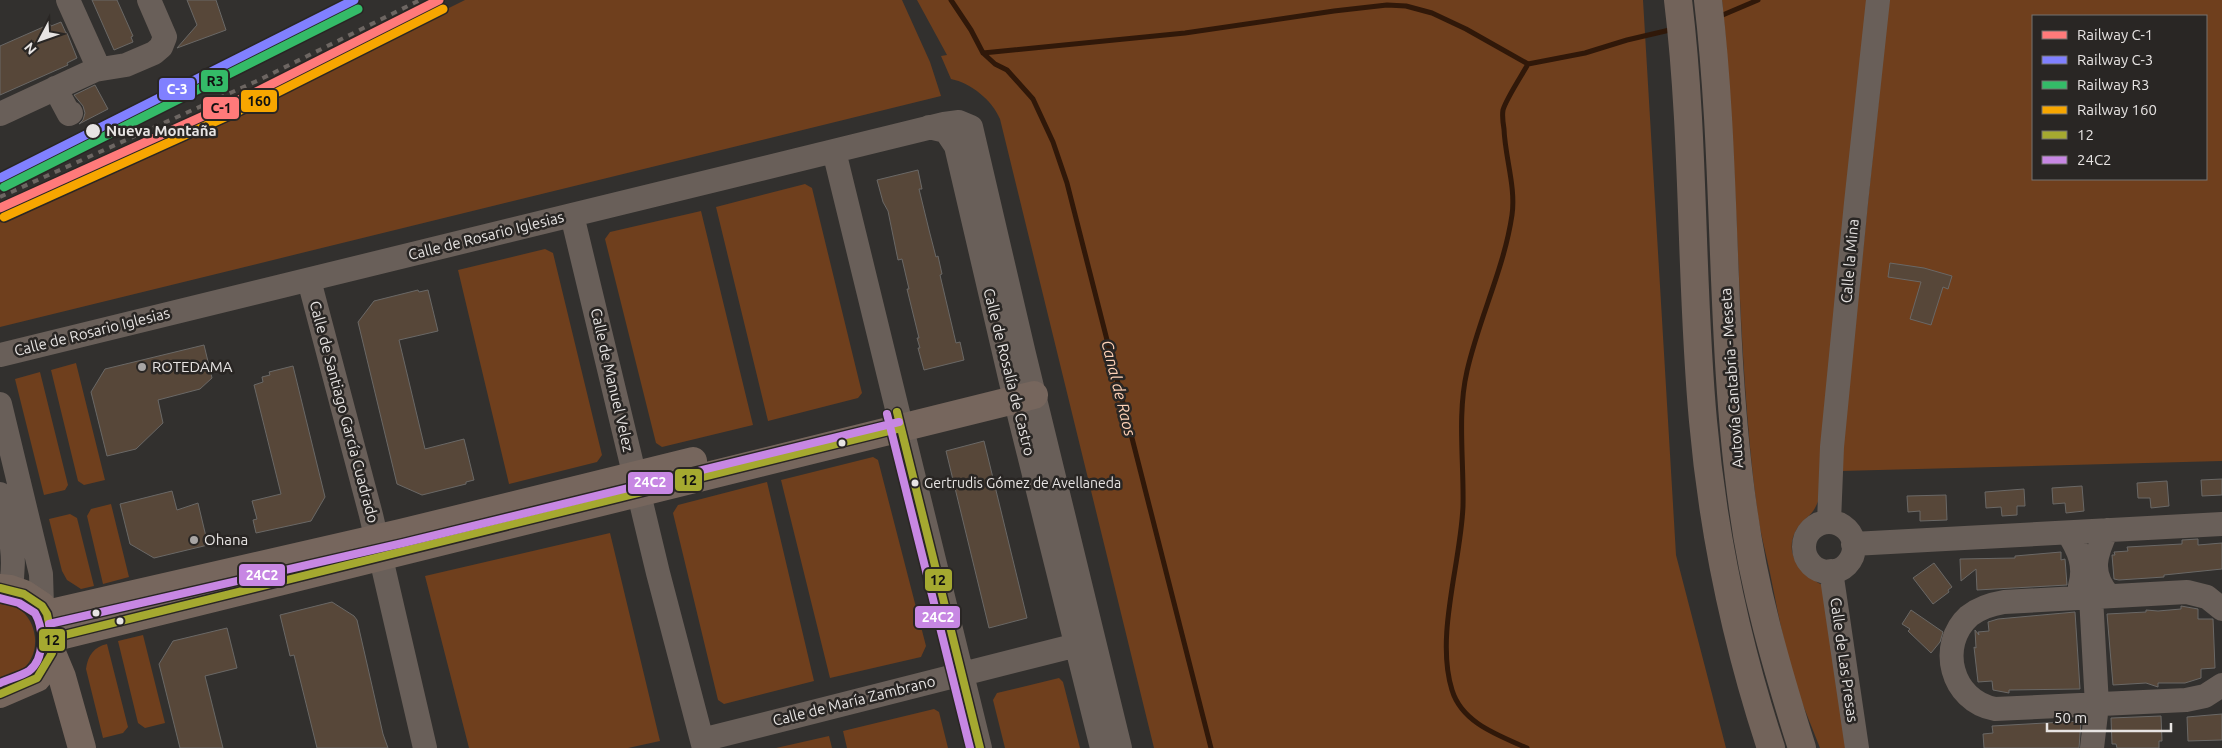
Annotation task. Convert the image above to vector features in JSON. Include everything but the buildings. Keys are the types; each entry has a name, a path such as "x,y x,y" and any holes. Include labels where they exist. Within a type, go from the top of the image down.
{"highway":[{"name":"Autovía Cantabria - Meseta","path":"1678,0 1688,128 1700,378 1711,494 1736,625 1771,748"},
{"name":"Autovía Cantabria - Meseta","path":"1708,0 1718,133 1730,384 1743,509 1767,633 1802,748"}],"main road":[{"path":"48,628 1023,389"},
{"path":"5,588 24,594 48,628 82,748"},
{"path":"48,628 38,678 50,694 66,748"},
{"path":"0,694 38,678"}],"street":[{"path":"68,0 95,60"},
{"path":"0,114 95,70 126,65 158,50 165,37 149,0"},
{"name":"Calle la Mina","path":"1829,522 1832,447 1878,0"},
{"path":"55,88 70,113"},
{"name":"Calle de Rosario Iglesias","path":"0,355 929,127 959,122 971,126"},
{"name":"Calle de Rosalía de Castro","path":"971,126 1023,389"},
{"name":"Calle de Rosalía de Castro","path":"929,127 946,131 956,146 1023,389 1086,643 1120,748"},
{"path":"834,151 980,748"},
{"name":"Calle de Manuel Velez","path":"572,215 637,484 703,744"},
{"name":"Calle de Santiago García Cuadrado","path":"309,280 379,548 425,748"},
{"path":"0,404 41,574 48,628"},
{"path":"0,494 14,552 14,572 5,588"},
{"path":"1829,522 1840,524 1845,528 1850,534 1853,544 1852,556 1848,563 1841,568 1831,571 1818,570 1812,565 1804,551 1806,536 1811,529 1818,524 1829,522"},
{"path":"1853,544 2222,524"},
{"path":"2092,748 2097,705 2091,597 2099,583 2096,566 2098,550 2107,530"},
{"path":"2068,533 2080,554 2082,568 2080,586 2091,597"},
{"name":"Calle de Las Presas","path":"1831,571 1857,748"},
{"path":"2222,609 2207,597 2187,592 2004,602 1976,611 1964,622 1956,638 1952,658 1954,675 1962,691 1979,704 1988,708 2006,709 2195,699 2214,692 2222,685"},
{"name":"Calle de Rosalía de Castro","path":"1086,643 1102,748"},
{"name":"Calle de María Zambrano","path":"703,744 961,674 1086,643"}],"shaded area":[{"path":"465,0 902,0 930,62 941,96 0,327 0,221 161,151"},
{"path":"917,0 1643,0 1676,555 1726,748 1154,748 1000,119 992,105 980,93 966,84 951,79 941,56 947,55"},
{"path":"1722,0 1871,0 1824,472 1818,502 1812,512 1798,527 1793,537 1792,546 1796,562 1801,569 1824,586 1852,748 1820,748 1799,695 1790,665 1758,517 1745,388 1732,129"},
{"path":"1889,0 2222,0 2222,461 1840,471"},
{"path":"805,184 812,188 862,393 858,398 768,421 716,207"},
{"path":"701,211 753,425 662,447 656,443 605,239 610,232"},
{"path":"545,249 553,253 602,455 597,462 509,484 458,270"},
{"path":"76,363 105,480 84,485 78,481 51,370"},
{"path":"40,372 68,485 65,490 44,495 15,379"},
{"path":"873,457 878,460 926,646 921,657 830,678 781,480"},
{"path":"767,482 814,681 724,704 718,700 673,513 678,505"},
{"path":"111,504 129,577 103,584 87,516 91,509"},
{"path":"70,514 77,518 94,586 81,589 67,580 62,571 49,519"},
{"path":"610,533 660,741 628,748 469,748 425,576"},
{"path":"0,604 9,605 22,611 32,625 35,643 31,659 26,666 15,674 0,678"},
{"path":"143,635 165,723 145,728 138,723 118,641"},
{"path":"107,644 128,727 123,733 103,738 86,669 92,652"},
{"path":"1059,678 1063,682 1080,748 1005,748 993,700 997,693"},
{"path":"934,709 939,712 948,748 847,748 843,731"},
{"path":"829,736 832,748 776,748"}],"waterway":[{"name":"Canal de Raos","path":"951,0 971,30 983,53 995,64 1007,70 1033,99 1053,142 1067,183 1211,748"},
{"path":"1718,17 1758,0"},
{"path":"983,53 1185,33 1387,5 1406,6 1432,13 1466,29 1528,64 1585,53 1627,40 1674,29"},
{"path":"1527,748 1493,733 1472,719 1464,711 1452,690 1446,646 1447,623 1463,506 1462,404 1464,388 1472,351 1503,255 1512,215 1513,194 1505,140 1503,110 1528,64"}],"railway":[{"path":"0,197 259,80 420,0"}],"rail line":[{"name":"C-3","path":"0,178 354,0"},
{"name":"C-1","path":"0,208 252,94 439,0"},
{"name":"R3","path":"4,187 358,9"},
{"name":"160","path":"4,217 256,103 443,9"}],"transit line":[{"name":"12","path":"897,412 980,748"},
{"name":"24C2","path":"887,414 970,748"},
{"name":"24C2","path":"49,624 403,543 899,422"},
{"name":"12","path":"52,638 901,428"},
{"name":"12","path":"0,588 24,594 42,606 47,614 52,638 52,653 37,678 0,694"},
{"name":"24C2","path":"0,598 19,603 35,613 41,635 40,652 34,666 29,671 0,683"}],"place":[{"name":"Nueva Montaña","path":"93,131"},
{"name":"ROTEDAMA","path":"142,367"},
{"name":"Gertrudis Gómez de Avellaneda","path":"915,483"},
{"name":"Ohana","path":"194,540"}]}
